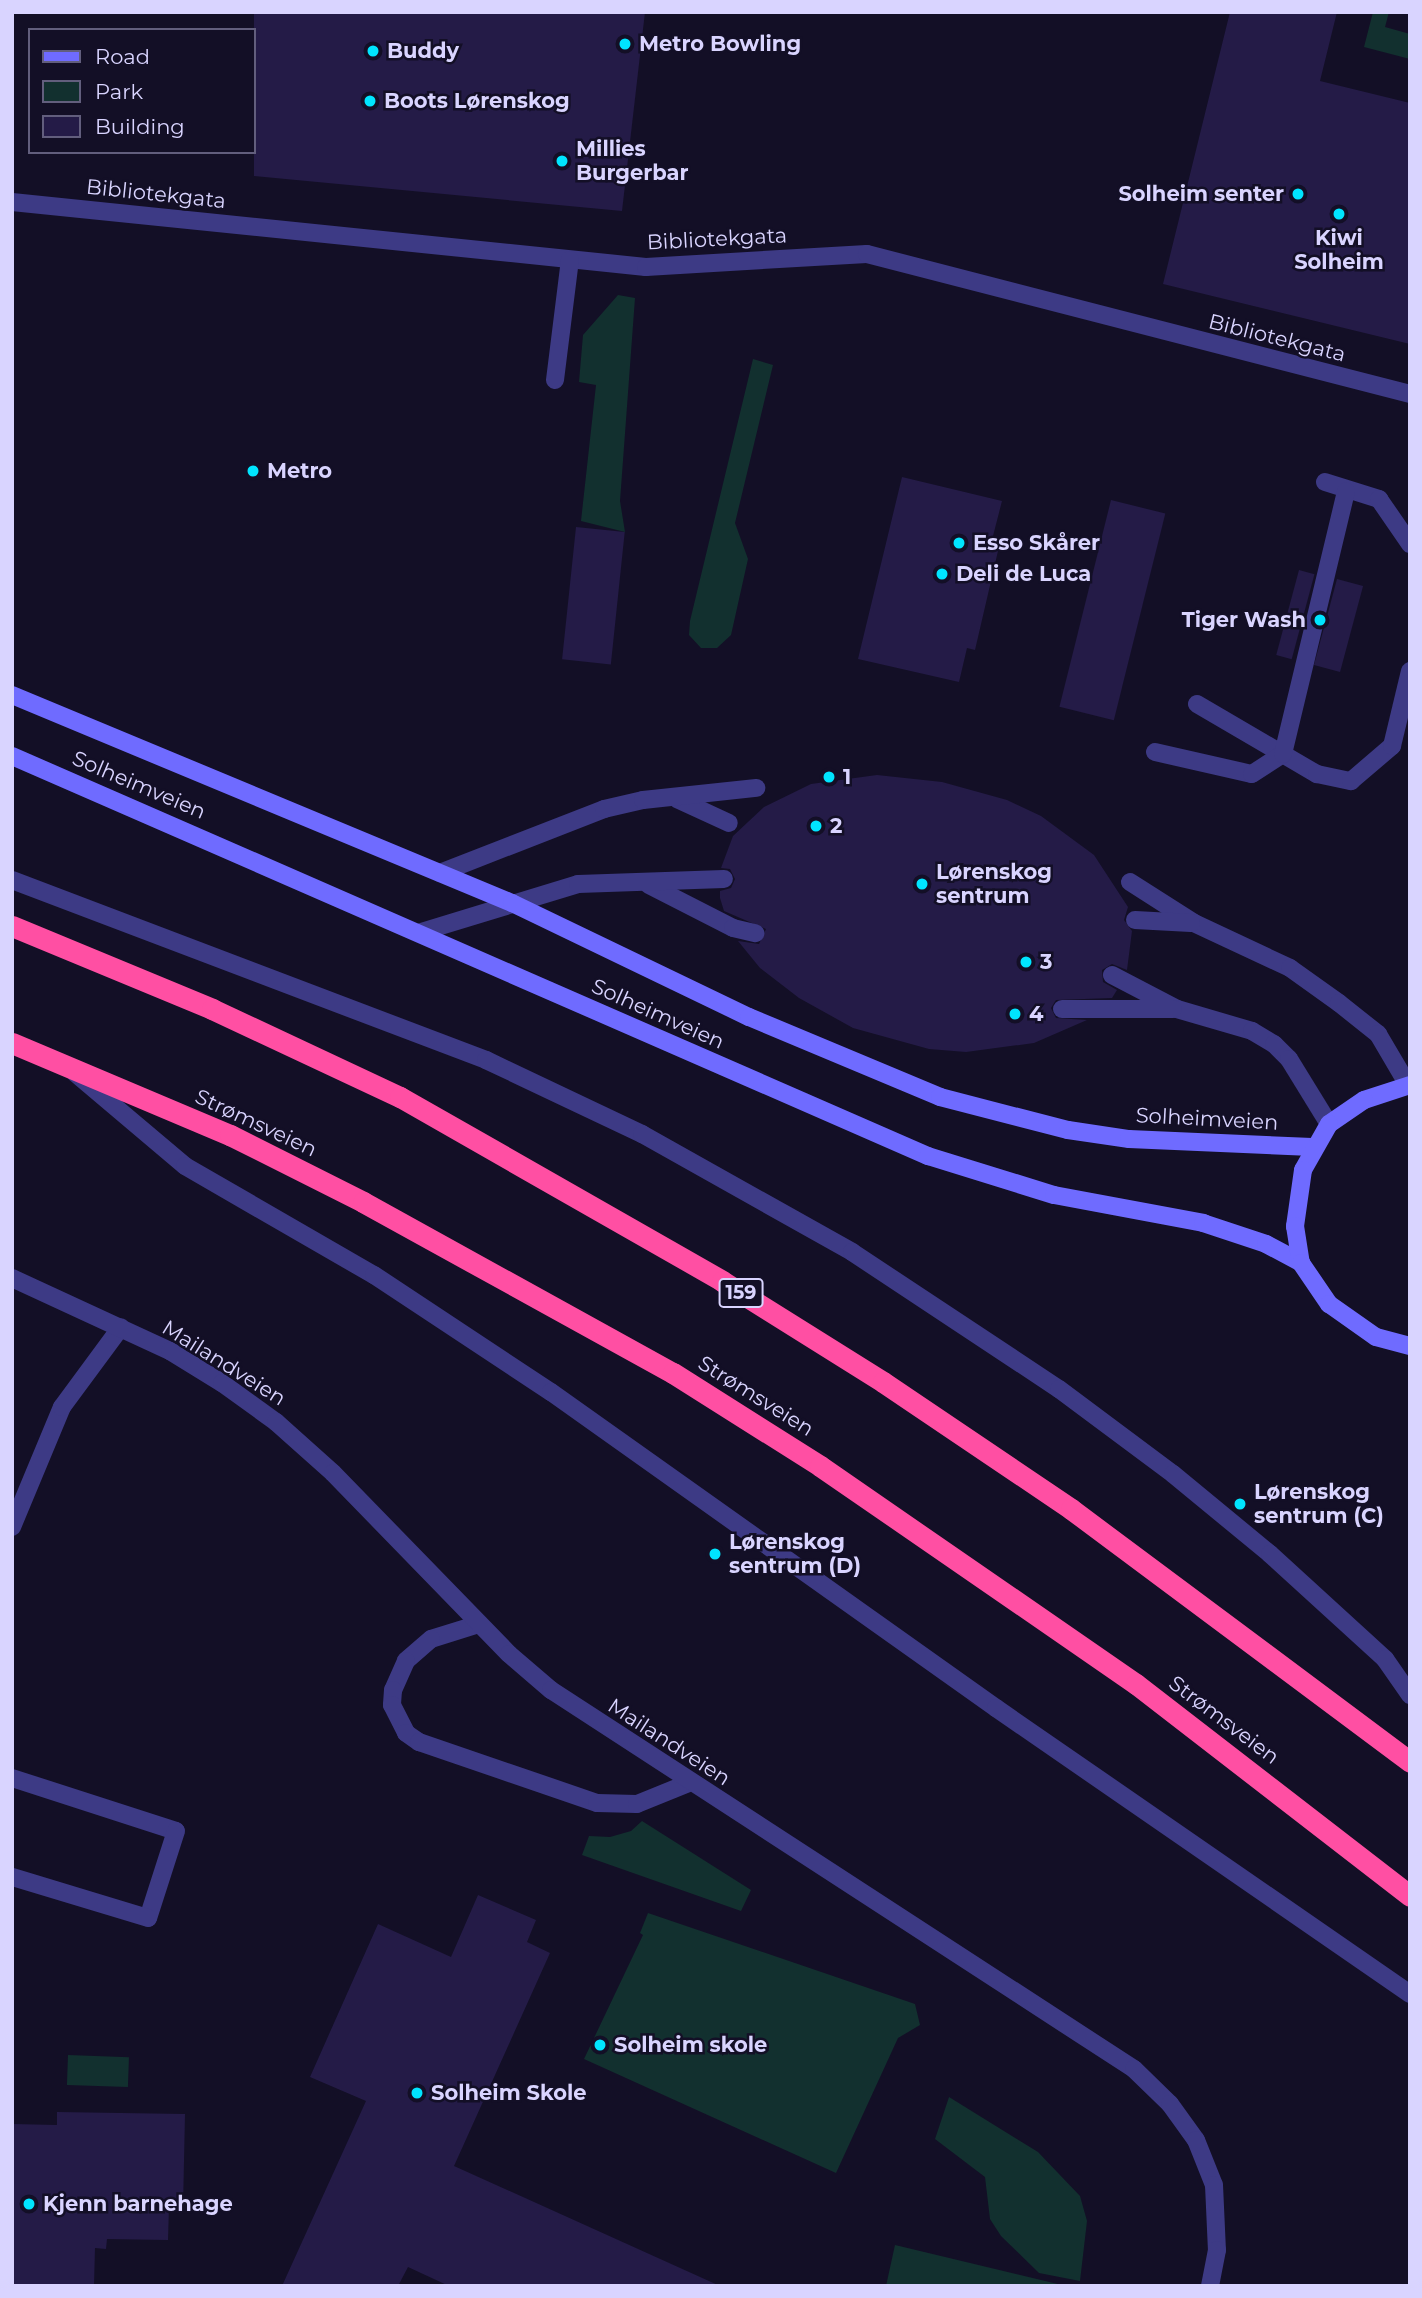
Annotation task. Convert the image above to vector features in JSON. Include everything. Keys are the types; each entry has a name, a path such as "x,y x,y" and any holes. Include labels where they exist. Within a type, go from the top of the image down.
{"highway":[{"name":"159","path":"12,926 212,1009 400,1097 722,1281 883,1382 1070,1509 1410,1762"},
{"name":"Strømsveien","path":"12,1043 230,1135 363,1202 674,1373 831,1474 1136,1684 1410,1896"}],"main road":[{"name":"Solheimveien","path":"12,695 512,903 749,1017 940,1097 1068,1130 1129,1139 1312,1147"},
{"name":"Solheimveien","path":"12,756 421,932 928,1156 1054,1195 1203,1223 1237,1233 1301,1263"},
{"path":"1409,1085 1364,1100 1329,1124 1312,1147 1296,1198 1301,1263 1329,1304 1350,1323 1376,1337 1410,1346"}],"street":[{"name":"Bibliotekgata","path":"12,202 646,267 867,254 1410,394"},
{"path":"555,380 570,260"},
{"path":"1325,482 1346,491 1379,499 1410,544"},
{"path":"1155,752 1252,775 1283,754 1346,491"},
{"path":"1197,704 1317,774 1351,782 1392,746 1410,671"},
{"path":"440,873 604,810 757,789"},
{"path":"677,799 729,823"},
{"path":"421,932 578,884 724,879"},
{"path":"12,880 486,1060 642,1134 818,1232 1059,1390 1173,1474 1270,1553 1385,1659 1410,1695"},
{"path":"1130,882 1194,923 1290,968 1339,1003 1378,1034 1409,1085"},
{"path":"646,883 733,928 755,933"},
{"path":"1135,920 1194,923"},
{"path":"1112,975 1177,1009 1252,1031 1273,1044 1289,1059 1329,1124"},
{"path":"1062,1009 1177,1009"},
{"path":"67,1067 186,1166 374,1275 551,1392 996,1708 1410,1994"},
{"name":"Mailandveien","path":"12,1278 121,1328 222,1383 276,1422 395,1532 479,1624 551,1690 689,1783 1134,2069 1170,2104 1196,2140 1214,2185 1217,2250 1210,2286"},
{"path":"12,1527 62,1407 121,1328"},
{"path":"479,1624 431,1639 406,1661 392,1698 397,1720 406,1733 419,1742 597,1804 637,1804 689,1783"},
{"path":"12,1778 176,1830 148,1918 12,1877"}],"green space":[{"path":"1373,12 1389,12 1385,27 1410,34 1410,59 1364,47"},
{"path":"618,295 635,298 620,501 625,532 581,521 596,385 579,382 583,335"},
{"path":"753,359 773,365 735,523 748,559 731,635 717,648 701,648 689,635 690,621"},
{"path":"642,1821 751,1890 741,1911 582,1855 589,1836 610,1837 631,1831"},
{"path":"648,1913 915,2004 920,2025 898,2038 836,2173 584,2059 643,1935 640,1933"},
{"path":"68,2055 129,2057 128,2087 67,2085"},
{"path":"949,2097 1038,2152 1080,2196 1087,2221 1080,2281 1039,2273 1001,2236 990,2219 985,2177 935,2139"},
{"path":"895,2245 1066,2286 886,2286"}],"building":[{"path":"254,12 645,12 622,211 254,176"},
{"name":"Solheim senter","path":"1230,12 1337,12 1320,81 1410,103 1410,344 1163,284"},
{"path":"902,477 1002,501 993,536 1001,538 975,650 967,648 959,682 858,659"},
{"path":"1111,500 1165,514 1114,720 1059,707"},
{"path":"576,527 625,532 611,664 562,659"},
{"path":"1299,570 1314,574 1292,659 1276,655"},
{"path":"1337,579 1363,586 1340,672 1314,665"},
{"path":"877,775 942,782 1007,800 1041,816 1094,855 1128,907 1124,920 1132,931 1127,970 1112,964 1102,970 1103,982 1117,990 1112,998 1056,1000 1051,1008 1056,1018 1087,1020 1034,1043 966,1052 929,1049 853,1028 799,998 760,968 738,941 759,944 766,929 724,911 720,898 720,891 731,888 735,879 730,869 721,868 733,836 764,807 811,784"},
{"name":"Solheim Skole","path":"478,1895 536,1920 527,1942 550,1953 454,2166 720,2286 449,2286 408,2267 398,2286 282,2286 366,2101 310,2077 378,1924 451,1957"},
{"path":"57,2112 185,2114 183,2208 169,2207 168,2240 107,2239 106,2249 95,2248 94,2286 12,2286 12,2124 57,2125"}],"place":[{"name":"Metro Bowling","path":"625,44"},
{"name":"Buddy","path":"373,51"},
{"name":"Boots Lørenskog","path":"370,101"},
{"name":"Millies Burgerbar","path":"562,161"},
{"name":"Solheim senter","path":"1298,194"},
{"name":"Kiwi Solheim","path":"1339,214"},
{"name":"Metro","path":"253,471"},
{"name":"Esso Skårer","path":"959,543"},
{"name":"Deli de Luca","path":"942,574"},
{"name":"Tiger Wash","path":"1320,620"},
{"name":"1","path":"829,777"},
{"name":"2","path":"816,826"},
{"name":"Lørenskog sentrum","path":"922,884"},
{"name":"3","path":"1026,962"},
{"name":"4","path":"1015,1014"},
{"name":"Lørenskog sentrum (C)","path":"1240,1504"},
{"name":"Lørenskog sentrum (D)","path":"715,1554"},
{"name":"Solheim skole","path":"600,2045"},
{"name":"Solheim Skole","path":"417,2093"},
{"name":"Kjenn barnehage","path":"29,2204"}]}
